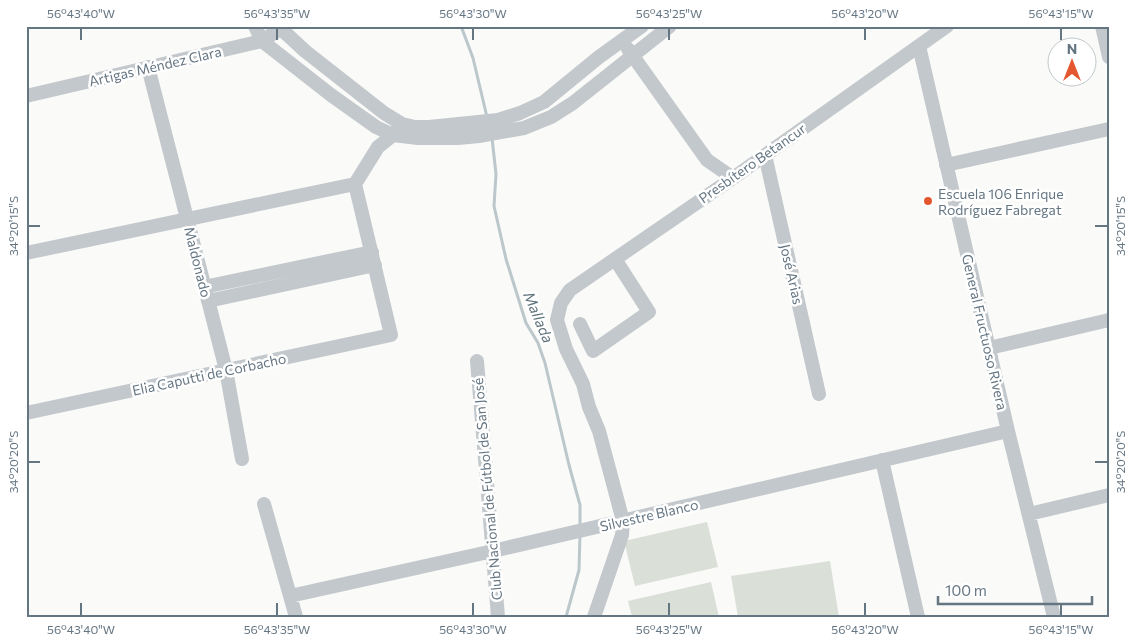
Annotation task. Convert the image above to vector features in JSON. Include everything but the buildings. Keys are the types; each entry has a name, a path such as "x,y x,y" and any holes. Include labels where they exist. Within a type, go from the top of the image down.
{"street":[{"path":"255,26 262,41 330,95 376,127 393,135 418,138 499,126 524,128 551,117 573,103 670,26"},
{"path":"499,126 520,113 544,102 599,57 642,26"},
{"name":"Presbítero Betancur","path":"623,521 583,384 566,349 558,320 561,303 570,290 733,178 947,26"},
{"path":"1102,26 1109,57"},
{"path":"279,28 305,51 384,113 402,124 415,127 477,130"},
{"name":"Artigas Méndez Clara","path":"26,96 262,41 279,28"},
{"path":"622,41 707,160 733,178"},
{"name":"General Fructuoso Rivera","path":"919,46 988,348 1054,617"},
{"name":"Maldonado","path":"148,67 226,370 242,459"},
{"path":"373,258 356,184 378,147 393,135 402,124"},
{"path":"946,165 1109,129"},
{"name":"José Arias","path":"765,155 819,394"},
{"path":"26,253 186,218 356,184"},
{"path":"204,287 373,258"},
{"path":"208,301 373,258"},
{"name":"Elia Caputti de Corbacho","path":"26,413 391,335 373,258"},
{"path":"580,324 593,351 649,312 615,259"},
{"path":"988,348 1109,320"},
{"name":"Club Nacional de Fútbol de San José","path":"477,361 498,617"},
{"name":"Silvestre Blanco","path":"290,596 594,528 1008,431"},
{"path":"882,460 918,617"},
{"path":"1029,514 1109,495"},
{"path":"264,504 296,617"},
{"path":"594,617 622,535 623,521"}],"shaded area":[{"path":"707,522 718,567 635,586 624,541"},
{"path":"830,561 839,617 738,617 731,576"},
{"path":"711,582 719,617 632,617 628,601"}],"waterway":[{"name":"Mallada","path":"461,26 473,58 487,117"},
{"name":"Mallada","path":"492,138 496,174 494,206 506,259 526,323 538,343 545,363 580,505 580,528"},
{"name":"Mallada","path":"566,617 579,570 580,534"}],"place":[{"name":"Escuela 106 Enrique Rodríguez Fabregat","path":"928,201"}]}
